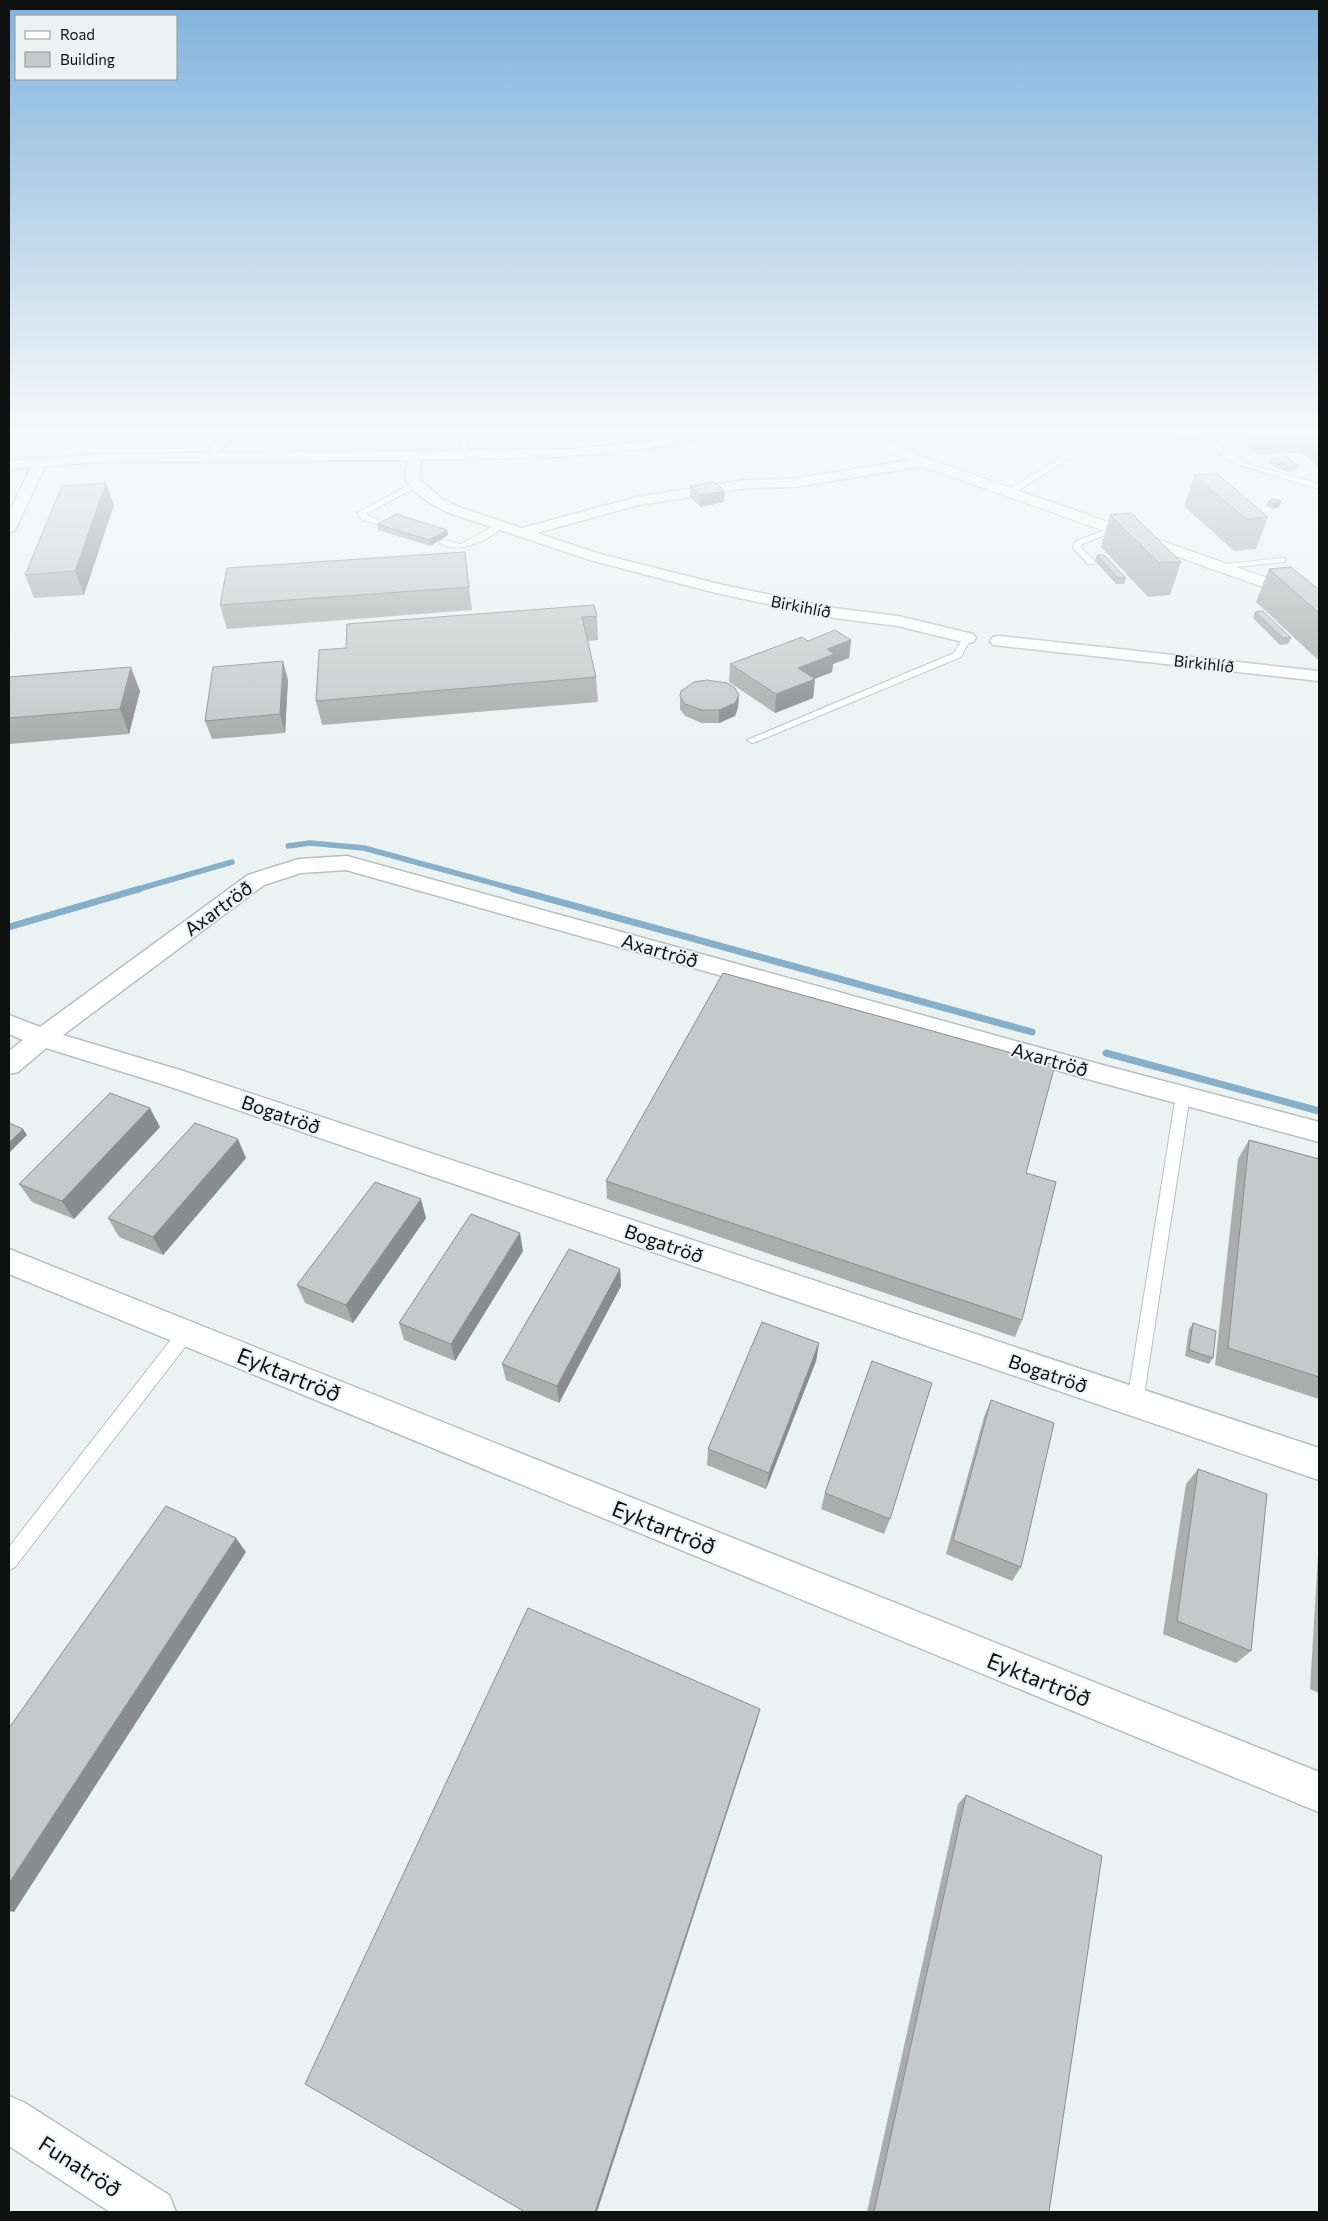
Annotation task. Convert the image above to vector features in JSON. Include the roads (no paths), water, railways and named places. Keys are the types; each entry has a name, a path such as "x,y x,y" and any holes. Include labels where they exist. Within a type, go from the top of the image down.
{"street":[{"name":"Birkihlíð","path":"530,537 595,557 722,590 834,613 898,620 967,638"},
{"path":"1133,537 1319,602"},
{"name":"Birkihlíð","path":"999,641 1319,676"},
{"name":"Axartröð","path":"9,1065 42,1038 256,880 299,866 347,863 1319,1132"},
{"name":"Bogatröð","path":"9,1024 42,1038 174,1078 1319,1464"},
{"name":"Eyktartröð","path":"9,1261 1319,1792"},
{"name":"Funatröð","path":"9,2119 152,2212"}],"lane":[{"path":"443,542 463,546 480,537"},
{"path":"1091,562 1076,548 1079,543 1097,537"},
{"path":"1217,567 1282,560"},
{"path":"752,740 958,655 967,638"},
{"path":"1135,1402 1184,1096"},
{"path":"9,1561 186,1333"}],"waterway":[{"path":"288,846 310,843 364,848 518,890"},
{"path":"135,890 232,862"},
{"path":"9,927 139,889"},
{"path":"513,889 1032,1032"},
{"path":"1106,1053 1319,1111"}]}
